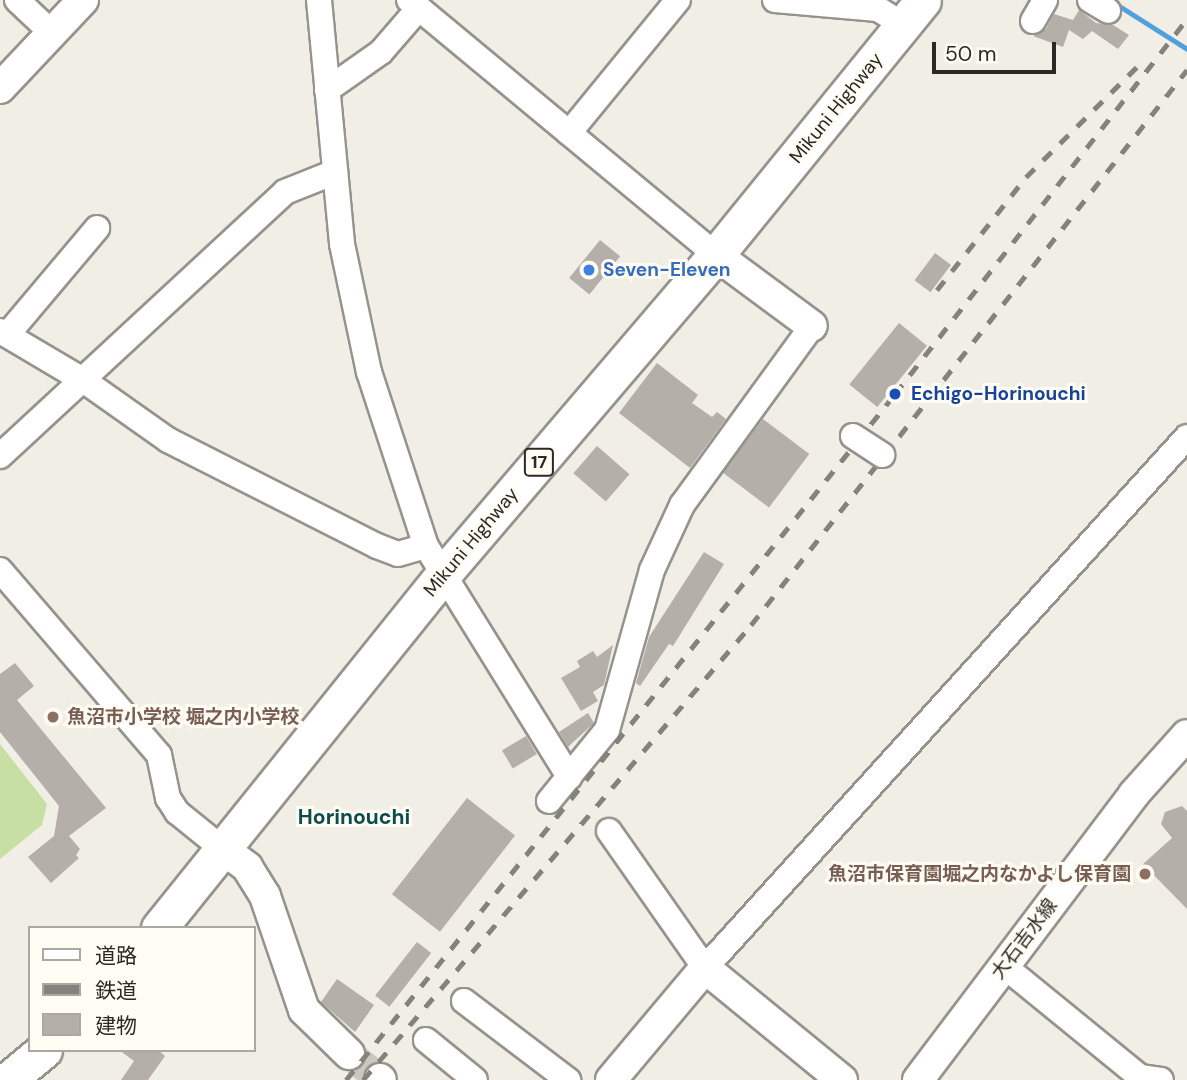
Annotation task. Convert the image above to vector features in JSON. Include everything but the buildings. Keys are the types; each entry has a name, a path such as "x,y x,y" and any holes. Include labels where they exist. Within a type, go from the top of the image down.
{"highway":[{"name":"Mikuni Highway","path":"161,926 225,850 435,559 716,255 913,12"},
{"path":"8,1080 42,1052"}],"main road":[{"path":"0,88 83,0"},
{"path":"716,255 812,326"},
{"name":"大石吉水線","path":"918,1080 1134,794 1187,735"},
{"path":"225,850 247,867 265,896 304,1010 349,1054"},
{"path":"611,1080 705,968 842,1080"}],"street":[{"path":"17,0 52,33"},
{"path":"319,0 342,244 369,372 435,559 569,778"},
{"path":"569,133 678,0"},
{"path":"775,0 913,12"},
{"path":"327,90 381,51 414,4 716,255"},
{"path":"0,456 285,192 335,173"},
{"path":"97,229 3,333 83,380 168,440 377,546 398,554 435,559"},
{"path":"549,801 607,730 652,570 682,506 812,326"},
{"path":"853,436 882,455"},
{"path":"609,831 705,968 1185,443"},
{"path":"0,570 159,755 168,799 177,813 225,850"},
{"path":"1004,966 1140,1077 1161,1080"},
{"path":"464,1001 568,1080"},
{"path":"426,1040 475,1080"}],"green space":[{"path":"0,744 47,804 42,825 0,859"}],"waterway":[{"path":"1116,4 1187,49"}],"tunnel":[{"path":"349,1054 380,1079"}],"railway":[{"path":"346,1080 895,394 1187,19"},
{"path":"937,290 1026,177 1145,59"},
{"path":"363,1080 751,625 1187,70"}],"place":[{"name":"Seven-Eleven","path":"589,270"},
{"name":"Echigo-Horinouchi","path":"895,394"},
{"name":"魚沼市小学校 堀之内小学校","path":"53,717"},
{"name":"魚沼市保育園堀之内なかよし保育園","path":"1145,874"}],"district":[{"name":"Horinouchi","path":"354,817"}]}
